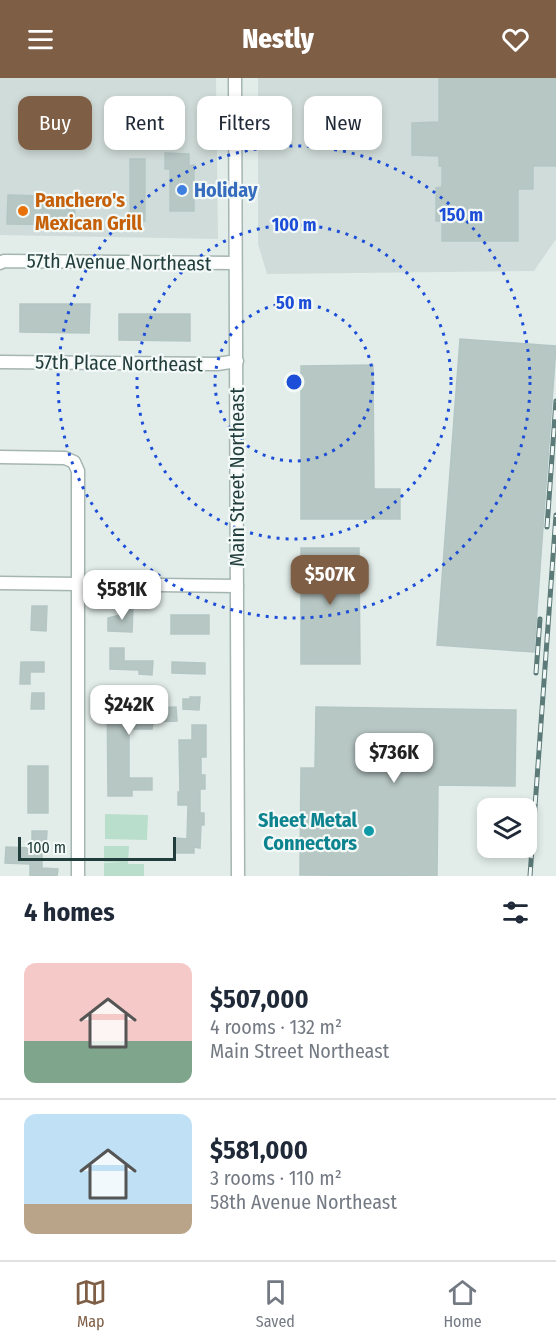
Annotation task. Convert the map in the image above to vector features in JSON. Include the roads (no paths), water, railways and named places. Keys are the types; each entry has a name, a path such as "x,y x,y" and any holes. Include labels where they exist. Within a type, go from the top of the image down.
{"street":[{"name":"Main Street Northeast","path":"235,78 238,876"},
{"name":"57th Avenue Northeast","path":"1,260 235,263"},
{"name":"57th Place Northeast","path":"0,362 217,364 237,361"},
{"path":"0,458 65,458 74,462 78,471 78,876"},
{"path":"0,583 237,586"}],"railway":[{"path":"547,527 556,401"},
{"path":"530,876 556,515"},
{"path":"536,673 540,619"}],"place":[{"name":"Holiday","path":"182,190"},
{"name":"Panchero's Mexican Grill","path":"23,211"},
{"name":"Sheet Metal Connectors","path":"369,831"}]}
